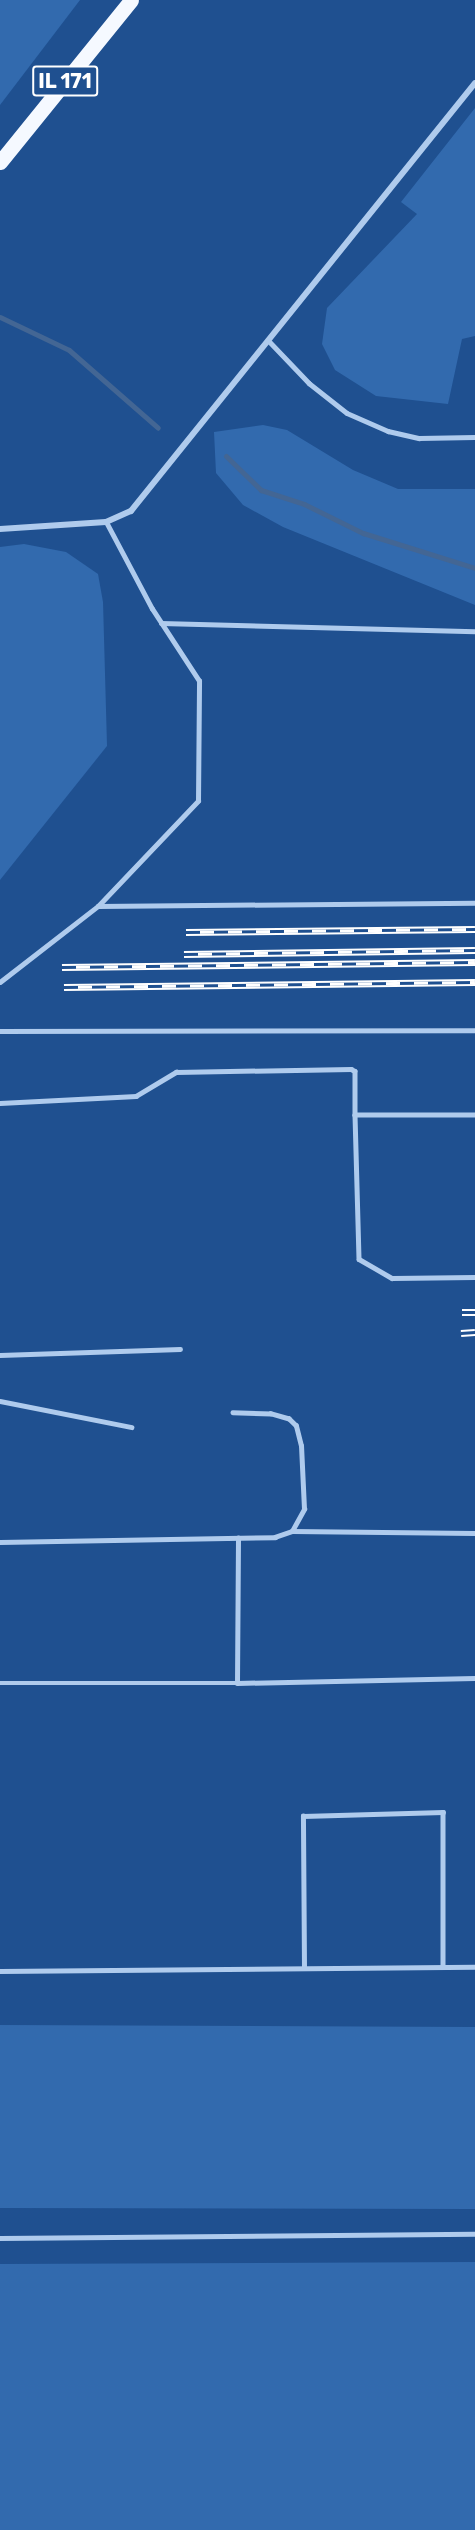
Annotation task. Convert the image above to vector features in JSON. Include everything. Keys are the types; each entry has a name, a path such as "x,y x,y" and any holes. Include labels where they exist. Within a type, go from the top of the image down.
{"main road":[{"name":"IL 171","path":"0,162 131,0"}],"street":[{"path":"0,529 106,522 131,511 270,342 475,83"}],"lane":[{"path":"270,342 309,383 348,414 388,431 419,438 475,437"},
{"path":"0,982 98,906 198,801 199,681 161,623 106,522"},
{"path":"161,623 475,631"},
{"path":"98,906 475,903"},
{"path":"0,1031 475,1030"},
{"path":"0,1103 136,1096 176,1072 351,1069 355,1071 358,1259 392,1278 475,1277"},
{"path":"355,1115 475,1115"},
{"path":"0,1355 180,1349"},
{"path":"0,1401 131,1427"},
{"path":"232,1413 271,1414 289,1419 296,1426 301,1446 304,1509 292,1531"},
{"path":"0,1542 275,1537 292,1531 475,1533"},
{"path":"237,1538 237,1683"},
{"path":"0,1683 237,1683 475,1678"},
{"path":"304,1968 303,1816 443,1812 444,1967"},
{"path":"0,1971 475,1967"},
{"path":"0,2238 475,2234"}],"shaded area":[{"path":"0,0 80,0 0,105"},
{"path":"475,108 475,336 462,339 448,404 376,396 335,370 322,344 327,308 417,214 401,202"},
{"path":"263,425 287,430 353,470 398,489 475,489 475,605 283,527 243,505 216,473 214,432"},
{"path":"24,544 66,552 98,574 103,602 107,746 0,880 0,547"},
{"path":"0,2025 475,2027 475,2209 0,2208"},
{"path":"475,2262 475,2530 0,2530 0,2264"}],"waterway":[{"path":"0,317 69,350 158,428"},
{"path":"226,456 261,490 304,504 363,533 475,568"}],"railway":[{"path":"186,932 475,929"},
{"path":"184,954 475,950"},
{"path":"62,967 475,962"},
{"path":"64,987 475,982"},
{"path":"462,1312 475,1312"},
{"path":"461,1333 475,1332"}]}
